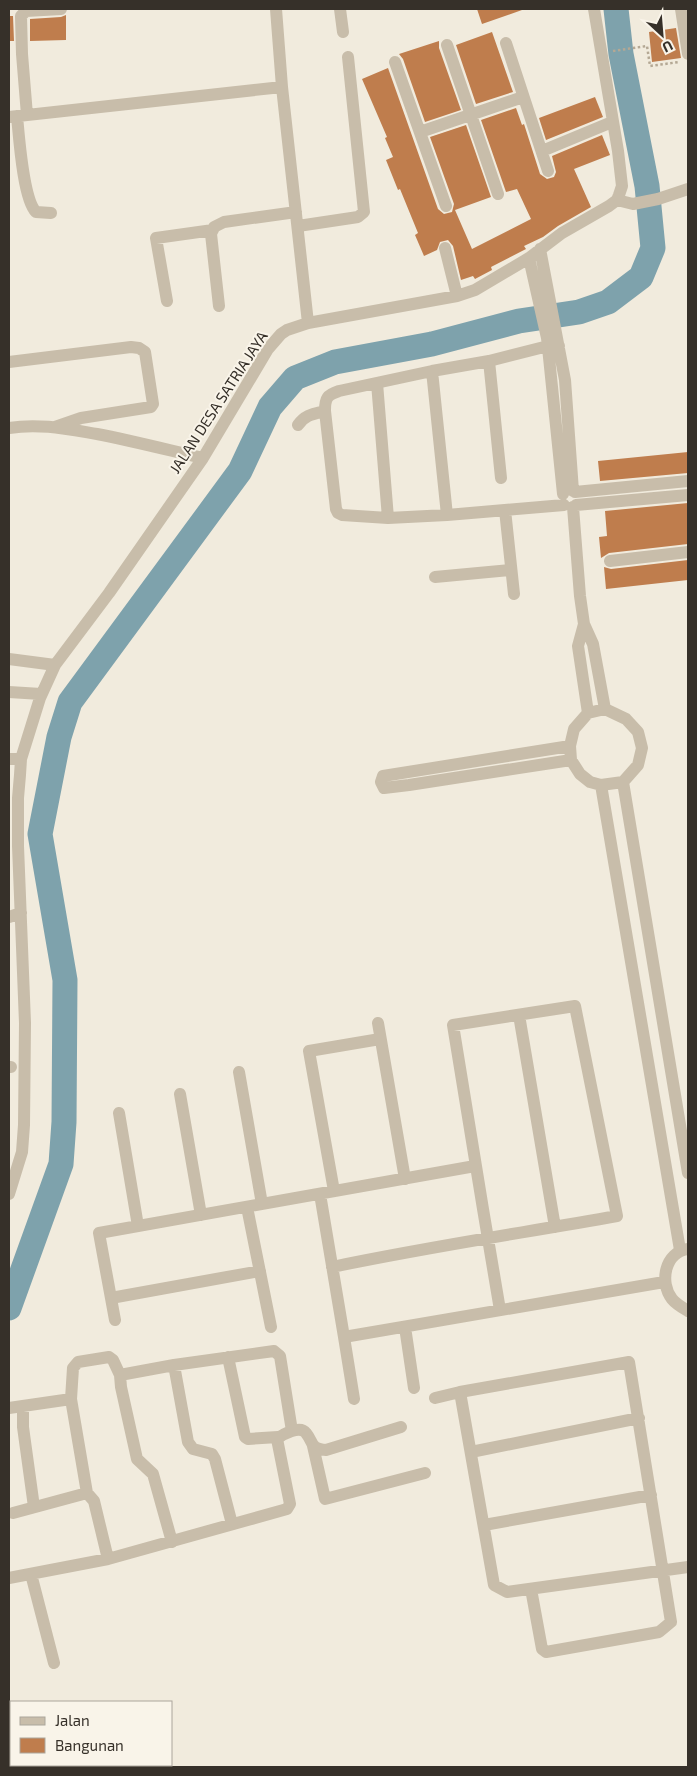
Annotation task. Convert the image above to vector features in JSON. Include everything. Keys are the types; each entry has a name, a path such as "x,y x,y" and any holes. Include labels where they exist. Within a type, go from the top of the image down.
{"street":[{"path":"51,213 36,212 31,206 23,165 18,116 22,54 21,16 26,12 61,9"},
{"path":"276,9 282,88 308,323"},
{"path":"340,9 343,32"},
{"path":"594,9 618,151 622,186 617,200 633,204 688,190"},
{"path":"681,9 684,58"},
{"path":"506,43 548,171"},
{"path":"446,45 498,194"},
{"path":"298,226 358,217 364,212 348,57"},
{"path":"395,62 446,206"},
{"path":"18,116 282,88"},
{"path":"420,132 523,97"},
{"path":"542,151 612,122"},
{"name":"JALAN DESA SATRIA JAYA","path":"9,1194 22,1152 24,1125 25,1023 18,798 15,759 41,694 56,665 109,593 203,458 268,349 281,334 308,323 458,296 475,290 529,258 562,233 617,200"},
{"path":"219,306 211,234 217,225 224,222 296,212"},
{"path":"167,302 156,238 213,230"},
{"path":"445,248 458,296"},
{"path":"540,249 544,303"},
{"path":"529,258 544,303 552,341 584,624 593,644 605,709"},
{"path":"552,341 489,361 432,371 329,394 324,400 324,411 338,513 342,515 388,518 505,510 688,481"},
{"path":"9,362 131,347 139,348 145,352 153,404 151,407 82,418 55,426"},
{"path":"489,361 501,478"},
{"path":"432,371 447,515"},
{"path":"377,383 388,518"},
{"path":"298,425 303,418 324,411"},
{"path":"9,428 55,426 137,442 203,458"},
{"path":"571,499 688,495"},
{"path":"505,510 514,594"},
{"path":"610,561 688,552"},
{"path":"434,576 510,570"},
{"path":"584,624 578,646 588,712"},
{"path":"9,659 56,665"},
{"path":"9,692 41,694"},
{"path":"605,709 626,719 638,732 642,748 638,765 623,782 601,785 590,782 580,774 571,760 570,746 574,729 588,712 605,709"},
{"path":"570,746 383,776 381,782 384,788 571,760"},
{"path":"623,782 688,1173"},
{"path":"601,785 684,1249 669,1260 664,1282 672,1300 688,1311"},
{"path":"9,917 21,912"},
{"path":"332,1267 410,1250 488,1238 555,1227 617,1216 575,1006 453,1026 475,1166 488,1238 500,1310"},
{"path":"519,1015 555,1227"},
{"path":"378,1023 405,1179"},
{"path":"334,1191 309,1051 380,1038"},
{"path":"239,1072 262,1204"},
{"path":"180,1094 201,1215"},
{"path":"119,1113 138,1226"},
{"path":"115,1320 99,1233 475,1166"},
{"path":"320,1194 354,1399"},
{"path":"247,1207 271,1327"},
{"path":"111,1298 260,1271"},
{"path":"344,1337 664,1282"},
{"path":"404,1327 414,1388"},
{"path":"120,1375 174,1365 274,1352 279,1354 292,1431"},
{"path":"108,1558 94,1502 86,1493 71,1399 73,1368 78,1362 109,1357 116,1364 120,1375 137,1459 153,1474 172,1542"},
{"path":"228,1357 245,1437 248,1439 278,1437 292,1431 302,1430 306,1433 313,1446 325,1499 426,1473"},
{"path":"436,1398 629,1362 671,1622 659,1632 552,1652 542,1650 531,1590"},
{"path":"174,1365 188,1442 193,1449 212,1454 216,1459 232,1524"},
{"path":"460,1392 494,1585 507,1592 531,1590 688,1567"},
{"path":"9,1408 71,1399"},
{"path":"23,1406 23,1427 34,1507"},
{"path":"471,1452 639,1418"},
{"path":"313,1446 318,1450 326,1450 401,1427"},
{"path":"9,1578 108,1558 287,1509 290,1506 278,1437"},
{"path":"13,1513 86,1493"},
{"path":"484,1525 651,1495"},
{"path":"30,1574 54,1664"}],"path":[{"path":"617,51 647,46 650,66 684,58"}],"building":[{"path":"477,9 521,9 522,10 482,24"},
{"path":"66,15 66,40 30,41 30,19"},
{"path":"9,16 13,16 14,41 9,41"},
{"path":"676,28 681,58 652,62 649,32"},
{"path":"492,32 513,92 476,104 456,45"},
{"path":"439,41 439,48 461,110 425,122 403,59 399,54"},
{"path":"388,68 438,209 444,214 452,212 454,204 430,137 466,125 491,197 455,210 472,249 531,219 517,189 506,192 481,120 516,108 522,125 524,124 540,174 547,179 554,177 556,172 552,156 602,135 610,155 574,169 591,207 543,237 524,246 526,249 491,267 492,270 475,279 473,276 461,280 453,246 448,240 440,242 437,250 424,256 415,235 418,233 386,160 393,157 385,138 387,137 362,79"},
{"path":"595,97 603,117 546,140 539,118"},
{"path":"688,452 688,473 600,481 598,461"},
{"path":"688,503 688,544 609,553 601,558 599,537 607,536 605,511"},
{"path":"688,560 688,580 606,589 604,567 611,569"}],"waterway":[{"path":"9,1308 61,1164 64,1122 65,980 40,834 59,737 70,702 240,471 270,407 295,378 335,362 432,344 519,321 579,312 608,302 641,277 653,248 647,186 621,54 616,9"}]}
